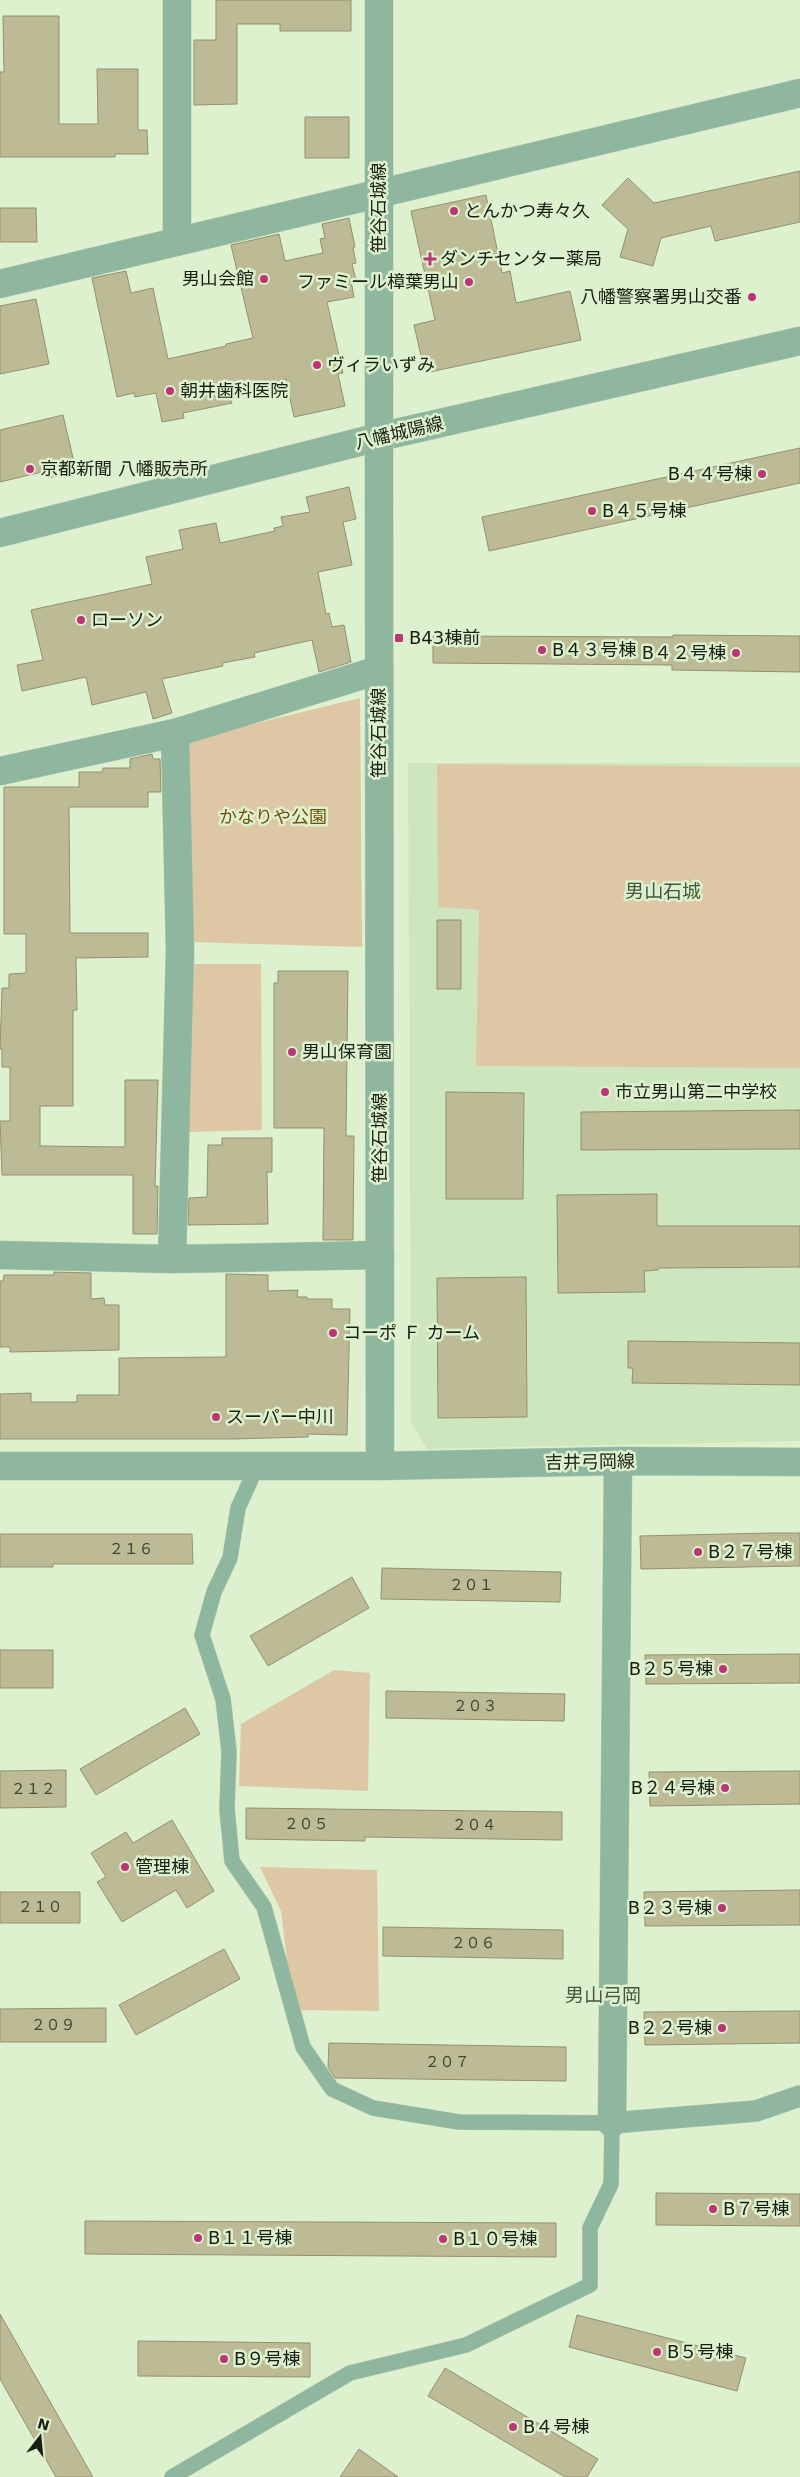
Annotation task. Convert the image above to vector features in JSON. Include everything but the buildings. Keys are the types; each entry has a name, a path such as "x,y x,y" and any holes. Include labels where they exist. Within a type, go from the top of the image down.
{"street":[{"path":"177,0 177,242"},
{"name":"笹谷石城線","path":"379,0 380,1466"},
{"path":"0,284 800,93"},
{"name":"八幡城陽線","path":"0,533 379,437 800,341"},
{"path":"0,771 175,733 379,670"},
{"path":"172,1259 180,949 175,733"},
{"path":"0,1256 172,1259 380,1255"},
{"path":"618,1461 612,2123 756,2111 800,2096"},
{"name":"吉井弓岡線","path":"0,1466 380,1466 618,1461 800,1462"}],"lane":[{"path":"172,2477 350,2373 466,2346 590,2285 590,2228 611,2184 612,2123 459,2122 373,2108 332,2090 303,2048 264,1907 232,1861 228,1809 229,1751 223,1699 202,1635 214,1592 230,1558 238,1508 257,1466"}],"shaded area":[{"name":"市立男山第二中学校","path":"408,763 800,763 800,1441 427,1449 411,1422"}],"green space":[{"name":"かなりや公園","path":"360,698 362,947 188,942 183,741"},
{"path":"437,764 800,767 800,1068 476,1066 479,910 438,907"},
{"path":"190,964 261,964 262,1130 189,1132"},
{"path":"334,1670 370,1673 368,1791 239,1786 241,1724"},
{"path":"260,1867 377,1870 379,2011 293,2010 281,1911"}],"place":[{"name":"とんかつ寿々久","path":"454,211"},
{"name":"ダンチセンター薬局","path":"430,259"},
{"name":"男山会館","path":"264,279"},
{"name":"ファミール樟葉男山","path":"469,282"},
{"name":"八幡警察署男山交番","path":"752,297"},
{"name":"ヴィラいずみ","path":"317,365"},
{"name":"朝井歯科医院","path":"170,391"},
{"name":"京都新聞 八幡販売所","path":"30,469"},
{"name":"B４４号棟","path":"762,474"},
{"name":"B４５号棟","path":"592,511"},
{"name":"ローソン","path":"81,620"},
{"name":"B43棟前","path":"399,638"},
{"name":"B４３号棟","path":"542,650"},
{"name":"B４２号棟","path":"736,653"},
{"name":"男山保育園","path":"292,1052"},
{"name":"市立男山第二中学校","path":"605,1092"},
{"name":"コーポ Ｆ カーム","path":"333,1333"},
{"name":"スーパー中川","path":"216,1417"},
{"name":"B２７号棟","path":"698,1552"},
{"name":"B２５号棟","path":"723,1669"},
{"name":"B２４号棟","path":"725,1788"},
{"name":"管理棟","path":"125,1867"},
{"name":"B２３号棟","path":"722,1908"},
{"name":"B２２号棟","path":"722,2028"},
{"name":"B７号棟","path":"713,2209"},
{"name":"B１１号棟","path":"198,2238"},
{"name":"B１０号棟","path":"443,2239"},
{"name":"B５号棟","path":"657,2352"},
{"name":"B９号棟","path":"224,2359"},
{"name":"B４号棟","path":"513,2427"}],"district":[{"name":"男山石城","path":"663,891"},
{"name":"男山弓岡","path":"603,1995"}]}
